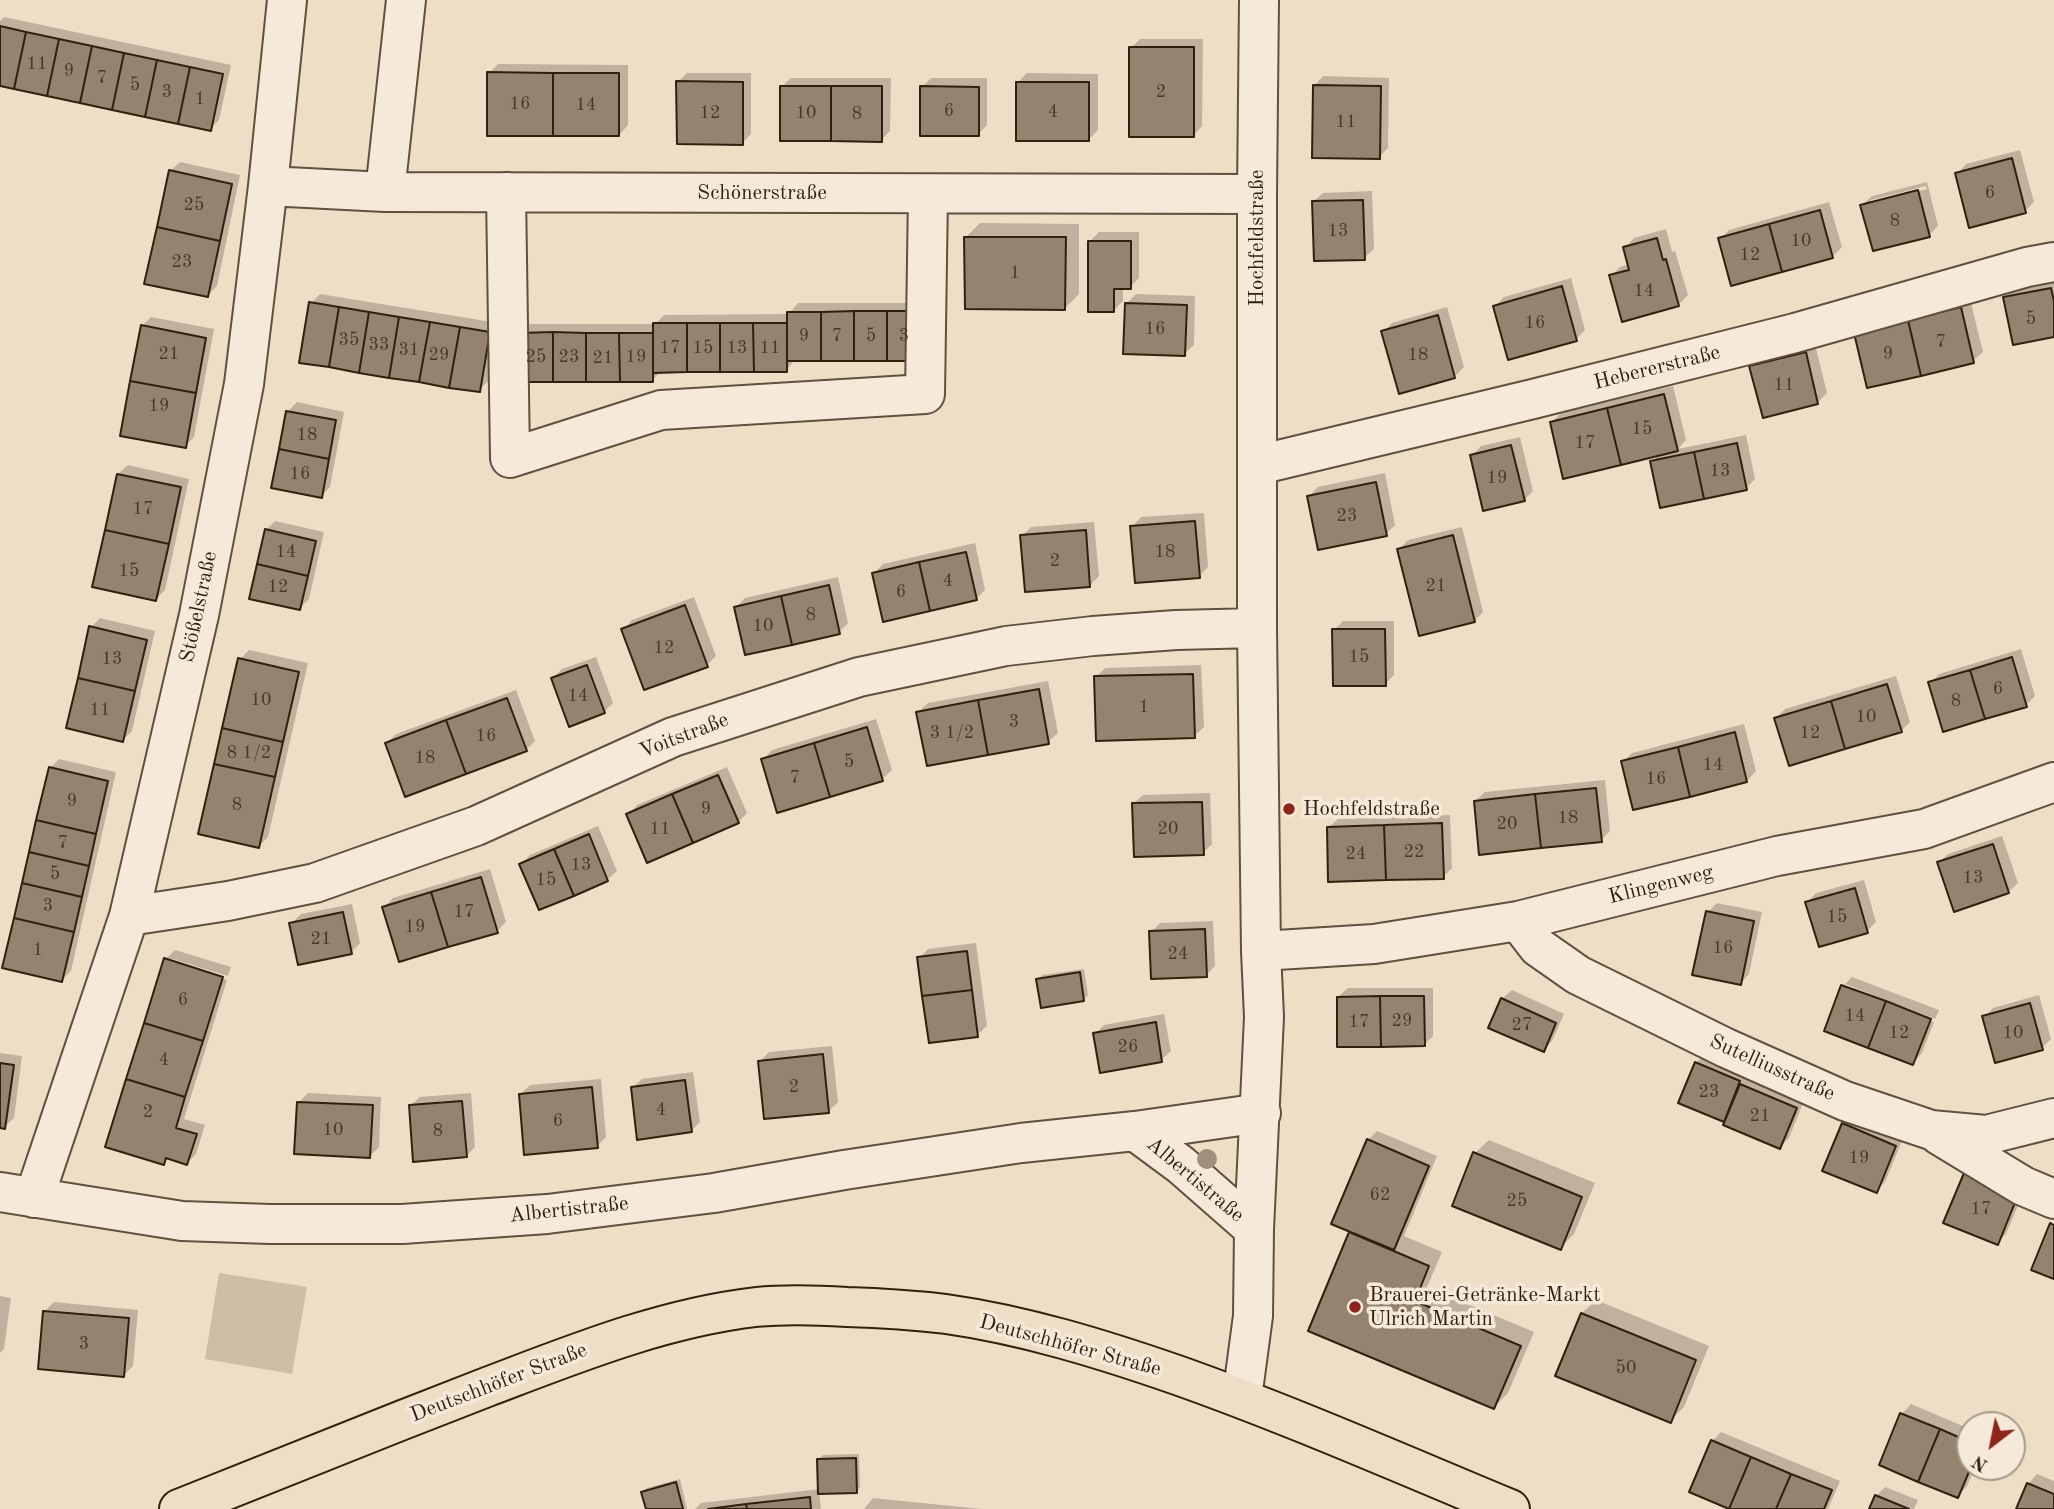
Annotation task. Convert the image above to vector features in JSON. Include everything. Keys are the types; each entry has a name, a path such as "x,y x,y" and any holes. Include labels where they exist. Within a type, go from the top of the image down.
{"main road":[{"name":"Deutschhöfer Straße","path":"179,1509 581,1351 704,1316 757,1307 812,1305 945,1314 1055,1337 1130,1359 1241,1398 1510,1509"}],"street":[{"name":"Stößelstraße","path":"17,1195 129,916 199,615 244,384 287,0"},
{"path":"385,192 406,0"},
{"name":"Hochfeldstraße","path":"1241,1398 1253,1316 1254,1229 1264,1017 1256,628 1259,0"},
{"name":"Schönerstraße","path":"268,186 385,192 1256,194"},
{"path":"506,192 510,458 661,410 925,394 928,194"},
{"name":"Hebererstraße","path":"1258,465 1795,333 2054,262"},
{"name":"Voitstraße","path":"129,916 228,901 315,883 476,826 673,737 859,677 1006,646 1176,630 1256,628"},
{"name":"Klingenweg","path":"1261,951 1374,944 1518,921 1777,856 1924,829 2054,782"},
{"name":"Sutelliusstraße","path":"1518,921 1538,947 1589,981 1726,1048 1845,1101 1931,1130 1986,1135 2054,1118"},
{"name":"Albertistraße","path":"17,1195 182,1221 402,1224 547,1214 689,1196 1007,1145 1261,1113"},
{"name":"Albertistraße","path":"1135,1130 1181,1165 1254,1229"},
{"path":"1931,1130 2023,1186 2054,1199"}],"shaded area":[{"path":"219,1273 307,1287 292,1374 205,1359"}],"building":[{"path":"0,26 26,32 14,89 0,86"},
{"path":"26,32 59,39 47,96 14,89"},
{"path":"59,39 92,46 80,103 47,96"},
{"path":"92,46 124,53 112,110 80,103"},
{"path":"1129,47 1194,47 1194,137 1129,137"},
{"path":"124,53 157,60 145,117 112,110"},
{"path":"157,60 190,67 178,124 145,117"},
{"path":"190,67 223,74 211,131 178,124"},
{"path":"487,72 553,73 553,136 487,136"},
{"path":"553,73 619,73 619,136 553,136"},
{"path":"676,81 743,82 743,145 677,144"},
{"path":"1016,82 1089,82 1089,141 1016,141"},
{"path":"1313,85 1381,86 1380,159 1312,158"},
{"path":"780,86 831,86 831,141 780,141"},
{"path":"831,86 882,86 882,142 831,141"},
{"path":"920,86 979,87 979,136 920,136"},
{"path":"2012,158 2026,213 1969,228 1955,173"},
{"path":"169,170 232,184 220,241 157,227"},
{"path":"1918,190 1930,237 1873,251 1860,205"},
{"path":"1363,200 1365,260 1314,261 1312,201"},
{"path":"1820,210 1833,258 1782,272 1769,224"},
{"path":"1769,224 1782,272 1731,286 1718,238"},
{"path":"157,227 220,241 208,297 144,284"},
{"path":"964,237 1066,237 1065,310 965,309"},
{"path":"1657,238 1679,306 1622,322 1609,275 1629,270 1623,247"},
{"path":"1088,241 1131,241 1131,289 1114,289 1114,312 1088,312"},
{"path":"1562,286 1577,341 1508,360 1493,306"},
{"path":"2051,288 2054,301 2054,337 2013,345 2003,297"},
{"path":"309,302 339,307 329,367 299,363"},
{"path":"1125,303 1187,305 1185,356 1123,354"},
{"path":"339,307 369,312 359,373 329,367"},
{"path":"1961,307 1974,363 1921,376 1908,320"},
{"path":"854,311 887,311 887,361 854,361"},
{"path":"854,311 854,361 821,361 821,312"},
{"path":"887,311 921,311 921,361 887,361"},
{"path":"369,312 399,317 389,378 359,373"},
{"path":"787,312 821,312 821,361 787,361"},
{"path":"1438,315 1455,378 1399,394 1381,331"},
{"path":"399,317 430,322 419,382 389,378"},
{"path":"1908,320 1921,376 1867,388 1854,333"},
{"path":"430,322 460,327 449,388 419,382"},
{"path":"653,323 687,323 687,372 653,373"},
{"path":"687,323 720,323 720,372 687,372"},
{"path":"720,323 753,323 754,372 720,372"},
{"path":"753,323 787,323 787,372 754,372"},
{"path":"141,325 206,338 196,393 130,381"},
{"path":"460,327 490,332 480,392 449,388"},
{"path":"553,332 553,382 519,382 520,333"},
{"path":"553,332 586,333 586,382 553,382"},
{"path":"586,333 619,333 620,382 586,382"},
{"path":"619,333 653,333 653,382 620,382"},
{"path":"1806,352 1818,404 1763,418 1749,366"},
{"path":"130,381 196,393 186,448 120,436"},
{"path":"1664,394 1678,451 1621,465 1607,408"},
{"path":"1607,408 1621,465 1563,479 1550,422"},
{"path":"286,411 336,420 329,459 279,449"},
{"path":"1737,443 1747,490 1704,499 1694,452"},
{"path":"1511,445 1525,501 1483,511 1470,455"},
{"path":"279,449 329,459 322,498 271,488"},
{"path":"1694,452 1704,499 1660,508 1650,461"},
{"path":"117,474 181,487 169,544 105,530"},
{"path":"1376,482 1387,536 1318,550 1307,496"},
{"path":"1195,521 1200,578 1135,583 1130,526"},
{"path":"265,529 316,541 308,576 257,564"},
{"path":"105,530 169,544 156,601 92,587"},
{"path":"1086,530 1090,587 1025,592 1020,535"},
{"path":"1453,535 1475,622 1419,636 1397,549"},
{"path":"966,552 977,600 930,611 919,562"},
{"path":"919,562 930,611 883,622 872,573"},
{"path":"257,564 308,576 300,610 249,599"},
{"path":"829,585 840,634 792,645 781,596"},
{"path":"781,596 792,645 745,655 734,607"},
{"path":"685,605 708,667 644,690 621,629"},
{"path":"89,626 147,640 135,691 78,678"},
{"path":"1332,629 1385,629 1386,686 1333,686"},
{"path":"2012,657 2027,707 1985,719 1970,670"},
{"path":"238,658 299,672 283,742 222,728"},
{"path":"587,665 605,713 569,727 551,678"},
{"path":"1970,670 1985,719 1943,732 1928,682"},
{"path":"1193,674 1195,738 1096,741 1094,676"},
{"path":"78,678 135,691 123,742 66,728"},
{"path":"1887,684 1902,732 1845,749 1831,701"},
{"path":"1039,689 1049,744 988,755 978,700"},
{"path":"507,698 527,751 466,774 446,720"},
{"path":"978,700 988,755 927,766 916,712"},
{"path":"1831,701 1845,749 1789,766 1774,718"},
{"path":"446,720 466,774 405,797 385,743"},
{"path":"867,727 883,781 830,797 814,743"},
{"path":"222,728 283,742 275,777 214,764"},
{"path":"1735,732 1747,782 1690,797 1678,747"},
{"path":"814,743 830,797 777,813 761,759"},
{"path":"1678,747 1690,797 1633,810 1621,761"},
{"path":"214,764 275,777 259,848 198,834"},
{"path":"49,767 108,781 96,834 36,820"},
{"path":"718,775 739,823 693,843 672,794"},
{"path":"1596,788 1602,842 1541,848 1535,794"},
{"path":"672,794 693,843 647,863 626,814"},
{"path":"1535,794 1541,848 1479,855 1474,801"},
{"path":"1202,802 1204,855 1134,857 1132,803"},
{"path":"36,820 96,834 89,866 29,852"},
{"path":"1442,823 1444,879 1386,880 1384,825"},
{"path":"1384,825 1386,880 1328,882 1327,827"},
{"path":"589,834 608,881 574,896 554,849"},
{"path":"1993,844 2009,893 1954,912 1937,862"},
{"path":"554,849 574,896 539,910 519,864"},
{"path":"29,852 89,866 82,897 22,883"},
{"path":"481,877 498,933 448,947 431,892"},
{"path":"22,883 82,897 74,932 14,918"},
{"path":"1855,888 1868,933 1819,947 1805,902"},
{"path":"431,892 448,947 399,962 382,907"},
{"path":"1706,911 1754,921 1741,985 1692,975"},
{"path":"343,912 352,954 298,965 289,923"},
{"path":"14,918 74,932 62,982 2,968"},
{"path":"1205,929 1207,977 1151,979 1149,931"},
{"path":"967,951 972,990 922,996 917,957"},
{"path":"164,958 223,977 203,1041 144,1023"},
{"path":"1080,972 1084,1001 1041,1008 1036,979"},
{"path":"1841,985 1886,1001 1868,1048 1824,1031"},
{"path":"972,990 978,1037 929,1043 922,996"},
{"path":"1380,996 1381,1047 1337,1047 1337,997"},
{"path":"1380,996 1424,996 1425,1046 1381,1047"},
{"path":"1501,998 1556,1023 1544,1052 1488,1028"},
{"path":"1886,1001 1931,1019 1913,1065 1868,1048"},
{"path":"2030,1003 2043,1050 1995,1063 1982,1016"},
{"path":"1156,1022 1162,1062 1100,1073 1093,1033"},
{"path":"144,1023 203,1041 185,1097 126,1079"},
{"path":"823,1054 829,1113 764,1119 758,1061"},
{"path":"1695,1062 1740,1081 1724,1122 1678,1103"},
{"path":"0,1063 14,1065 5,1129 0,1128"},
{"path":"126,1079 185,1097 176,1128 197,1134 187,1165 166,1158 164,1165 105,1147"},
{"path":"685,1080 692,1132 637,1140 631,1087"},
{"path":"1740,1084 1797,1108 1780,1149 1723,1125"},
{"path":"592,1087 598,1148 524,1155 519,1094"},
{"path":"462,1101 467,1157 413,1162 409,1105"},
{"path":"297,1102 373,1105 370,1158 294,1154"},
{"path":"1842,1123 1896,1146 1877,1193 1822,1171"},
{"path":"1367,1139 1429,1166 1394,1250 1331,1224"},
{"path":"1473,1152 1582,1197 1561,1250 1452,1206"},
{"path":"1964,1173 2018,1195 1998,1245 1943,1223"},
{"path":"2050,1223 2054,1225 2054,1279 2031,1270"},
{"path":"1349,1232 1429,1266 1415,1301 1521,1346 1494,1409 1308,1331"},
{"path":"43,1311 129,1318 124,1377 38,1369"},
{"path":"1581,1313 1696,1360 1671,1423 1555,1376"},
{"path":"1900,1413 1940,1429 1918,1482 1879,1465"},
{"path":"1940,1429 1956,1436 1956,1481 1965,1481 1958,1498 1918,1482"},
{"path":"1711,1440 1751,1457 1729,1509 1689,1492"},
{"path":"1751,1457 1791,1474 1776,1509 1729,1509"},
{"path":"856,1458 857,1493 818,1494 817,1459"},
{"path":"1791,1474 1832,1490 1824,1509 1776,1509"},
{"path":"676,1482 683,1509 646,1509 641,1492"},
{"path":"2027,1483 2054,1494 2054,1509 2016,1509"},
{"path":"1875,1495 1909,1509 1869,1509"},
{"path":"810,1497 811,1509 747,1509 746,1504"},
{"path":"746,1504 747,1509 708,1509"}],"place":[{"name":"Hochfeldstraße","path":"1289,809"},
{"name":"Brauerei-Getränke-Markt Ulrich Martin","path":"1355,1307"}]}
